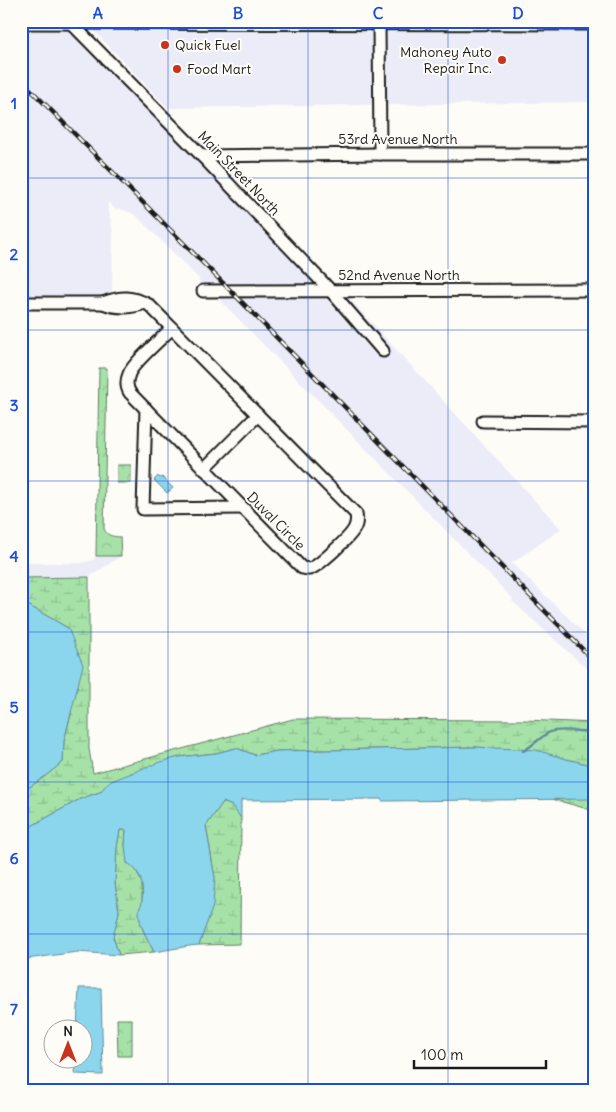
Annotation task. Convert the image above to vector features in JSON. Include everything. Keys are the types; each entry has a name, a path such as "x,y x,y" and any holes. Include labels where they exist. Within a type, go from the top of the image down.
{"main road":[{"path":"21,21 595,22"}],"street":[{"name":"Main Street North","path":"69,21 330,290 382,351"},
{"path":"379,22 380,154"},
{"name":"53rd Avenue North","path":"202,156 595,154"},
{"name":"52nd Avenue North","path":"203,291 595,290"},
{"name":"Duval Circle","path":"21,303 103,303 111,300 133,298 147,304 172,328 357,516 353,530 321,563 309,569 302,568 130,393 127,388 131,369 172,328"},
{"path":"146,410 143,508 243,508"},
{"path":"204,469 258,415"},
{"path":"483,421 595,422"}],"shaded area":[{"path":"21,26 67,26 319,285 199,286 199,279 136,215 118,208 116,210 107,201 113,233 113,294 103,298 21,298"},
{"path":"93,26 374,27 375,105 168,108 96,33"},
{"path":"384,27 595,27 595,102 384,105"},
{"path":"328,295 383,358 389,351 341,295 346,295 561,529 512,563 595,644 595,676 512,601 513,599 216,296"},
{"path":"96,556 121,556 89,577 21,578 21,563 81,563 93,560"}],"green space":[{"path":"99,368 107,368 104,529 109,535 120,537 121,556 96,556"},
{"path":"117,465 131,465 131,483 117,483"},
{"path":"89,577 89,749 93,773 293,719 524,720 595,723 595,811 552,799 591,798 592,765 548,756 476,747 277,751 255,755 236,748 216,753 179,757 110,782 100,792 80,799 21,832 21,793 63,762 64,741 71,714 68,628 21,603 21,578"},
{"path":"223,802 232,806 241,818 240,944 199,945 205,927 215,878 206,826"},
{"path":"120,830 126,830 125,846 142,883 140,918 143,930 154,952 119,955 113,937 119,912 115,883"},
{"path":"117,1019 132,1019 132,1056 118,1056"}],"water":[{"path":"158,476 162,477 173,488 167,493 154,480"},
{"path":"21,603 68,628 83,665 64,741 63,762 21,793"},
{"path":"476,747 536,750 592,765 591,799 241,800 241,818 232,806 223,802 206,826 215,878 213,906 199,945 154,952 139,917 143,895 142,884 136,870 127,863 126,830 120,830 115,883 119,912 113,937 119,955 77,952 21,959 21,832 80,799 100,792 109,782 157,763 179,757 216,753 236,748 255,755 277,751"},
{"path":"79,988 101,988 103,1075 75,1074 75,1070 92,1070 92,1020 77,1020"}],"waterway":[{"path":"523,751 550,732 565,730 595,732"}],"railway":[{"path":"21,80 595,662"}],"place":[{"name":"Quick Fuel","path":"165,45"},
{"name":"Mahoney Auto Repair Inc.","path":"502,60"},
{"name":"Food Mart","path":"177,69"}]}
